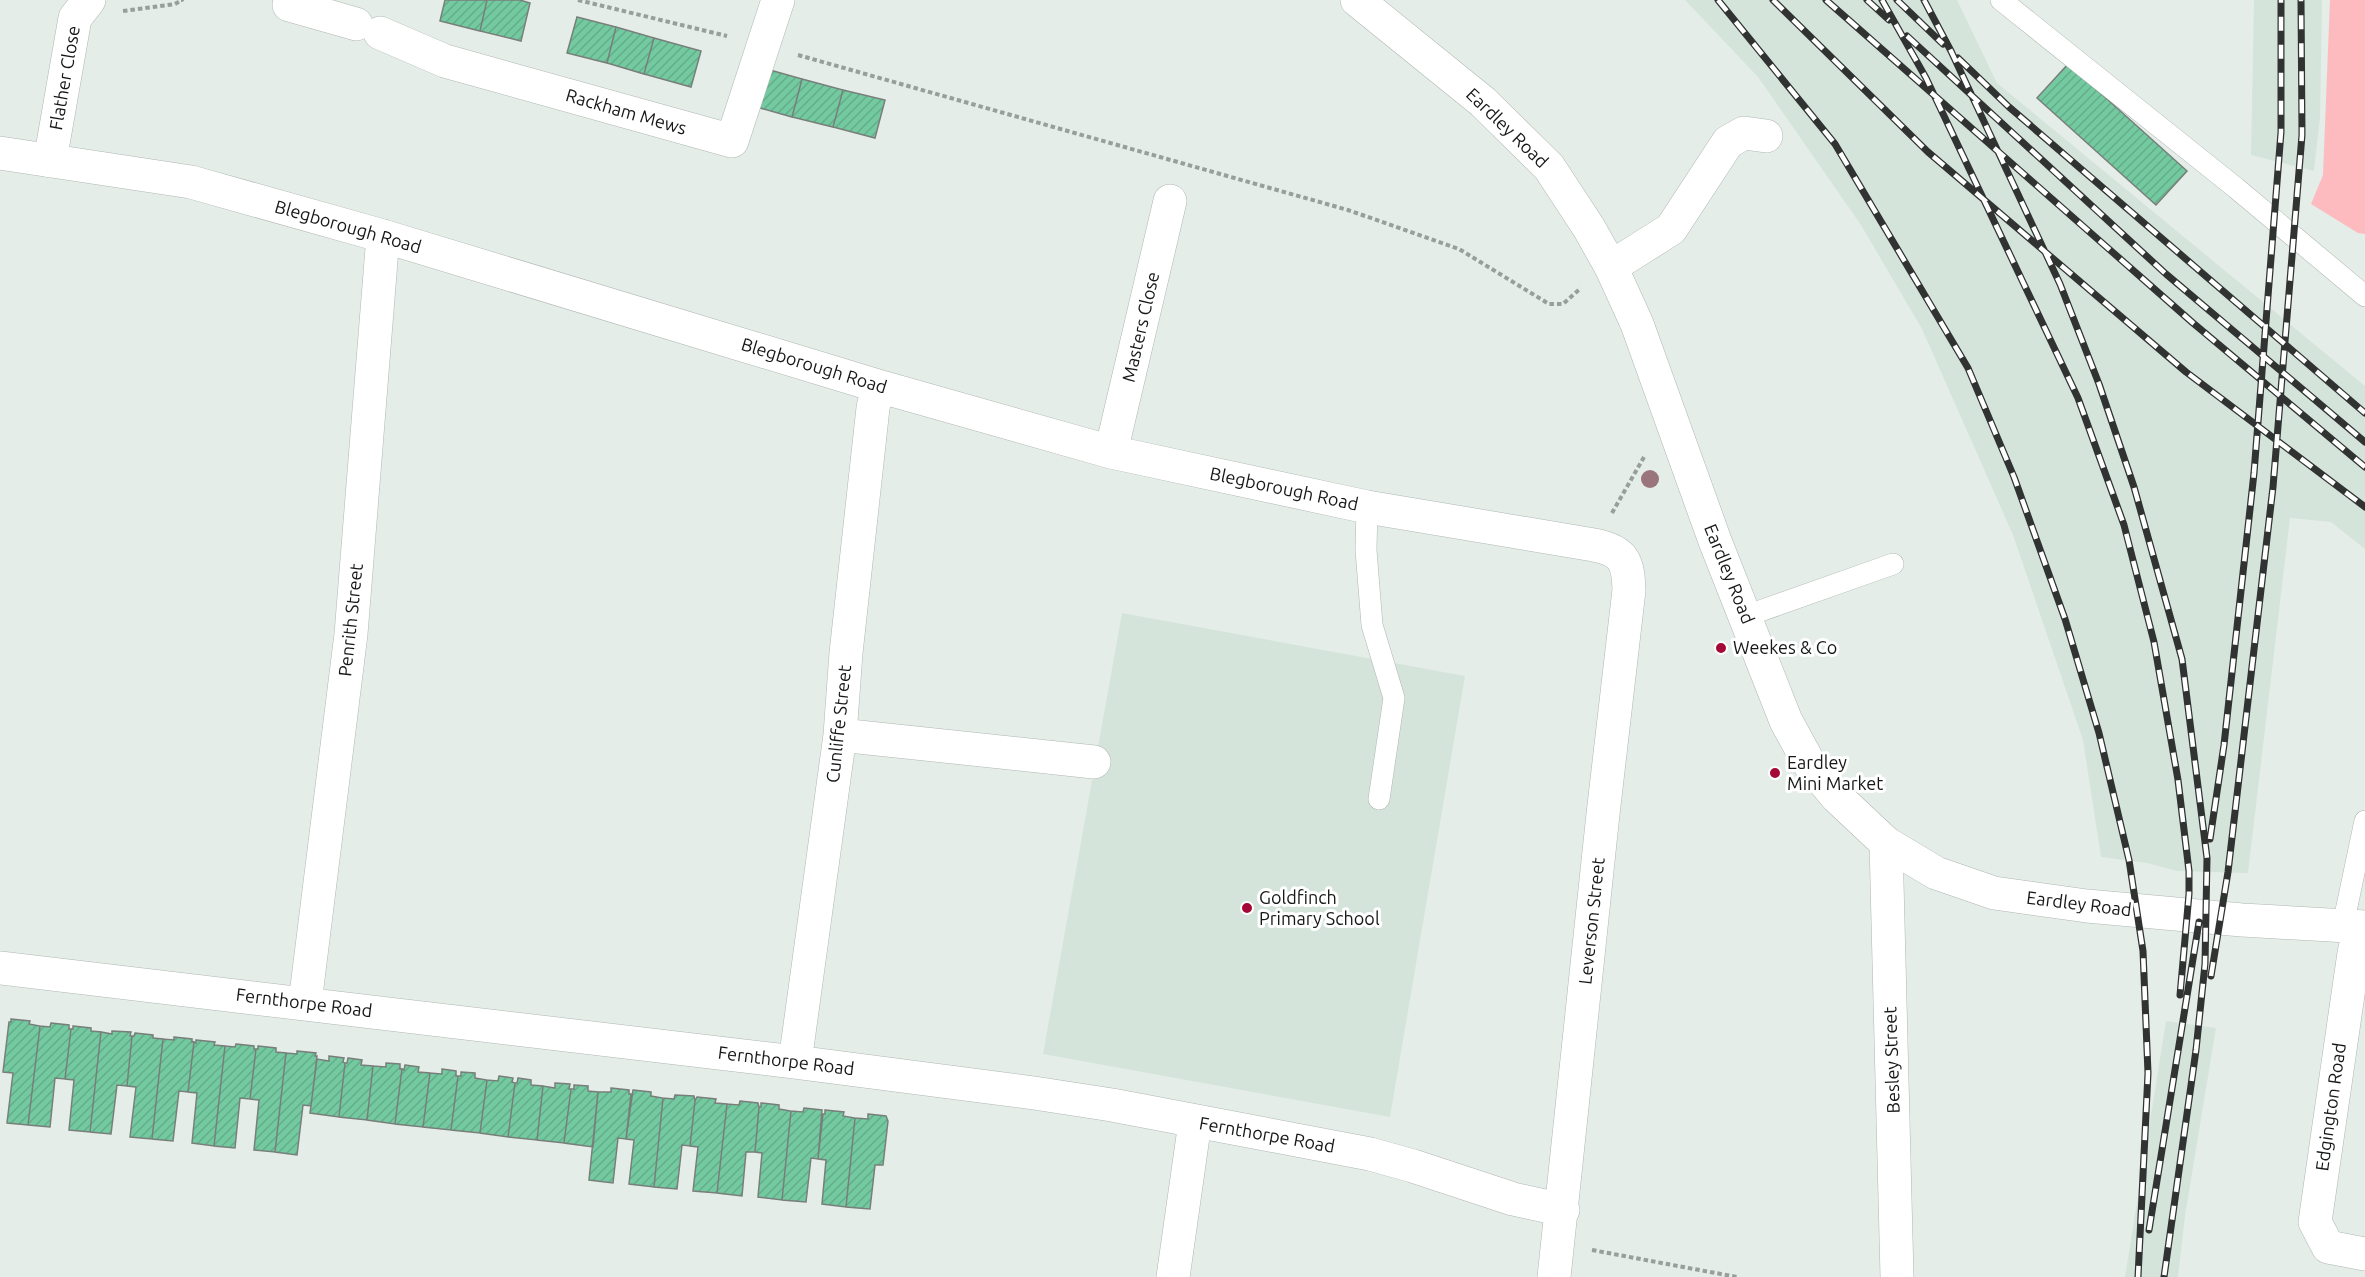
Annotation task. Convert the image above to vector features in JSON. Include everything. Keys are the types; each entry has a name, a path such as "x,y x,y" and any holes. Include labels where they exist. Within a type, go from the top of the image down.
{"street":[{"name":"Rackham Mews","path":"289,5 368,28 445,61 732,141 778,0"},
{"name":"Eardley Road","path":"1357,0 1484,102 1549,167 1611,267 1637,324 1714,540 1786,721 1810,765 1837,797 1886,843 1936,873 1994,893 2134,911 2242,921 2356,926"},
{"name":"Flather Close","path":"50,161 82,9"},
{"path":"1611,267 1671,230 1728,142 1744,133 1766,136"},
{"name":"Blegborough Road","path":"0,153 191,182 383,236 878,386 1111,452 1367,507 1594,545 1614,550 1628,566"},
{"name":"Masters Close","path":"1111,452 1170,201"},
{"name":"Penrith Street","path":"305,1003 351,634 383,236"},
{"name":"Cunliffe Street","path":"795,1062 840,735 846,653 871,420 878,386"},
{"name":"Leverson Street","path":"1554,1277 1629,590 1628,566"},
{"path":"840,735 1094,762"},
{"name":"Besley Street","path":"1886,843 1898,1277"},
{"name":"Edgington Road","path":"2356,926 2315,1222 2328,1248 2365,1254"},
{"name":"Fernthorpe Road","path":"0,968 795,1062 1034,1093 1370,1154 1513,1199 1563,1210"},
{"path":"1173,1277 1195,1122"}],"lane":[{"path":"2001,0 2236,188 2365,296"},
{"path":"1367,507 1366,550 1372,625 1394,698 1379,799"},
{"path":"1746,616 1893,564"},
{"path":"2356,926 2365,821"}],"path":[{"path":"82,9 175,4 182,0"},
{"path":"578,0 764,46 1348,210 1459,249 1549,304 1563,304 1585,284 1611,267"},
{"path":"1594,545 1646,454 1679,442"},
{"path":"1559,1245 1737,1277"}],"shaded area":[{"path":"1685,0 1957,0 1997,83 2365,386 2365,549 2331,522 2290,518 2248,873 2177,871 2147,863 2101,857 2083,740 2013,535 1922,329 1861,225 1758,77"},
{"path":"2254,0 2322,0 2320,118 2314,171 2251,155"},
{"path":"2330,0 2365,0 2365,234 2358,233 2311,204 2323,175"},
{"name":"Goldfinch Primary School","path":"1122,613 1465,676 1390,1117 1043,1054"},
{"path":"2166,1021 2216,1028 2185,1216 2178,1277 2125,1277"}],"building":[{"path":"445,0 487,0 480,31 440,21"},
{"path":"487,0 520,0 530,3 521,41 480,31"},
{"path":"577,17 616,27 607,63 567,53"},
{"path":"616,27 654,38 644,74 607,63"},
{"path":"654,38 701,51 691,87 644,74"},
{"path":"2068,64 2187,171 2156,205 2037,98"},
{"path":"763,68 802,79 792,117 753,106"},
{"path":"802,79 843,90 833,127 792,117"},
{"path":"843,90 885,100 875,138 833,127"},
{"path":"11,1019 30,1021 29,1024 40,1026 28,1125 7,1123 13,1073 3,1072"},
{"path":"51,1023 69,1025 71,1029 65,1079 55,1078 50,1127 28,1125 40,1026 50,1027"},
{"path":"73,1026 91,1028 91,1031 101,1032 90,1132 69,1130 74,1080 65,1079"},
{"path":"112,1031 131,1032 127,1086 117,1085 111,1134 90,1132 101,1032 112,1034"},
{"path":"135,1033 153,1035 153,1038 163,1039 152,1139 130,1137 136,1087 127,1086 132,1036"},
{"path":"174,1037 192,1039 194,1042 188,1092 179,1091 173,1141 152,1139 163,1039 174,1040"},
{"path":"196,1040 215,1042 214,1045 225,1046 214,1146 192,1143 197,1093 188,1092"},
{"path":"236,1044 254,1046 256,1049 250,1099 240,1098 235,1148 214,1146 225,1046 235,1047"},
{"path":"258,1046 276,1048 276,1052 286,1053 275,1152 254,1150 259,1100 250,1099"},
{"path":"297,1051 316,1053 315,1056 317,1056 311,1106 303,1105 297,1155 275,1152 286,1053 297,1054"},
{"path":"329,1056 344,1058 345,1063 339,1117 310,1113 317,1059 329,1061"},
{"path":"348,1058 362,1060 361,1065 373,1066 367,1120 339,1117 345,1063"},
{"path":"386,1063 400,1064 400,1069 402,1069 395,1124 367,1120 373,1066 386,1067"},
{"path":"405,1065 419,1067 418,1072 430,1073 423,1127 395,1124 402,1069 404,1070"},
{"path":"442,1069 456,1071 456,1076 458,1076 451,1130 423,1127 430,1073 442,1074"},
{"path":"461,1072 475,1073 475,1078 487,1080 480,1133 451,1130 458,1076 461,1076"},
{"path":"499,1076 513,1078 512,1082 515,1083 508,1137 480,1133 487,1080 498,1081"},
{"path":"518,1078 531,1080 531,1085 543,1086 537,1140 508,1137 515,1083"},
{"path":"555,1083 570,1084 569,1089 571,1089 564,1143 537,1140 543,1086 555,1088"},
{"path":"574,1085 588,1086 588,1091 598,1092 593,1147 564,1143 571,1089 574,1089"},
{"path":"611,1088 629,1090 631,1094 626,1139 618,1138 613,1183 589,1180 598,1092 611,1092"},
{"path":"633,1090 651,1092 651,1096 663,1098 654,1187 629,1184 634,1140 626,1139"},
{"path":"675,1095 694,1096 690,1146 682,1145 677,1189 654,1187 663,1098 674,1099"},
{"path":"697,1097 716,1099 715,1103 727,1104 717,1193 693,1191 698,1147 690,1146"},
{"path":"740,1101 758,1103 759,1107 755,1152 746,1152 742,1196 717,1193 727,1104 739,1105"},
{"path":"761,1103 779,1105 779,1109 791,1111 782,1200 758,1197 762,1153 755,1152"},
{"path":"804,1108 822,1110 818,1159 811,1158 806,1202 782,1200 791,1111 803,1112"},
{"path":"825,1110 844,1112 843,1116 855,1118 846,1207 822,1204 826,1160 818,1159"},
{"path":"868,1114 886,1116 888,1121 883,1165 875,1165 870,1209 846,1207 855,1118 868,1119"}],"railway":[{"path":"1718,0 1835,144 1968,368 2014,477 2065,619 2099,733 2129,860 2143,951 2148,1073 2138,1277"},
{"path":"1773,0 1928,152 2186,372 2365,507"},
{"path":"1826,0 2193,323 2365,467"},
{"path":"1867,0 1889,20"},
{"path":"1882,0 1926,78 2078,398 2124,525 2154,642 2178,780 2189,871 2180,995"},
{"path":"1897,0 1943,44"},
{"path":"1924,0 1951,51 2060,284 2099,384 2134,487 2182,659 2207,858 2205,964 2196,1050 2164,1277"},
{"path":"2210,839 2224,745 2254,473 2281,132 2281,0"},
{"path":"2211,976 2228,872 2273,487 2302,135 2301,0"},
{"path":"1907,36 2166,274 2365,442"},
{"path":"1958,58 2009,107 2365,413"},
{"path":"2149,1230 2199,922"}],"place":[{"name":"Weekes & Co","path":"1721,648"},
{"name":"Eardley Mini Market","path":"1775,773"},
{"name":"Goldfinch Primary School","path":"1247,908"}]}
